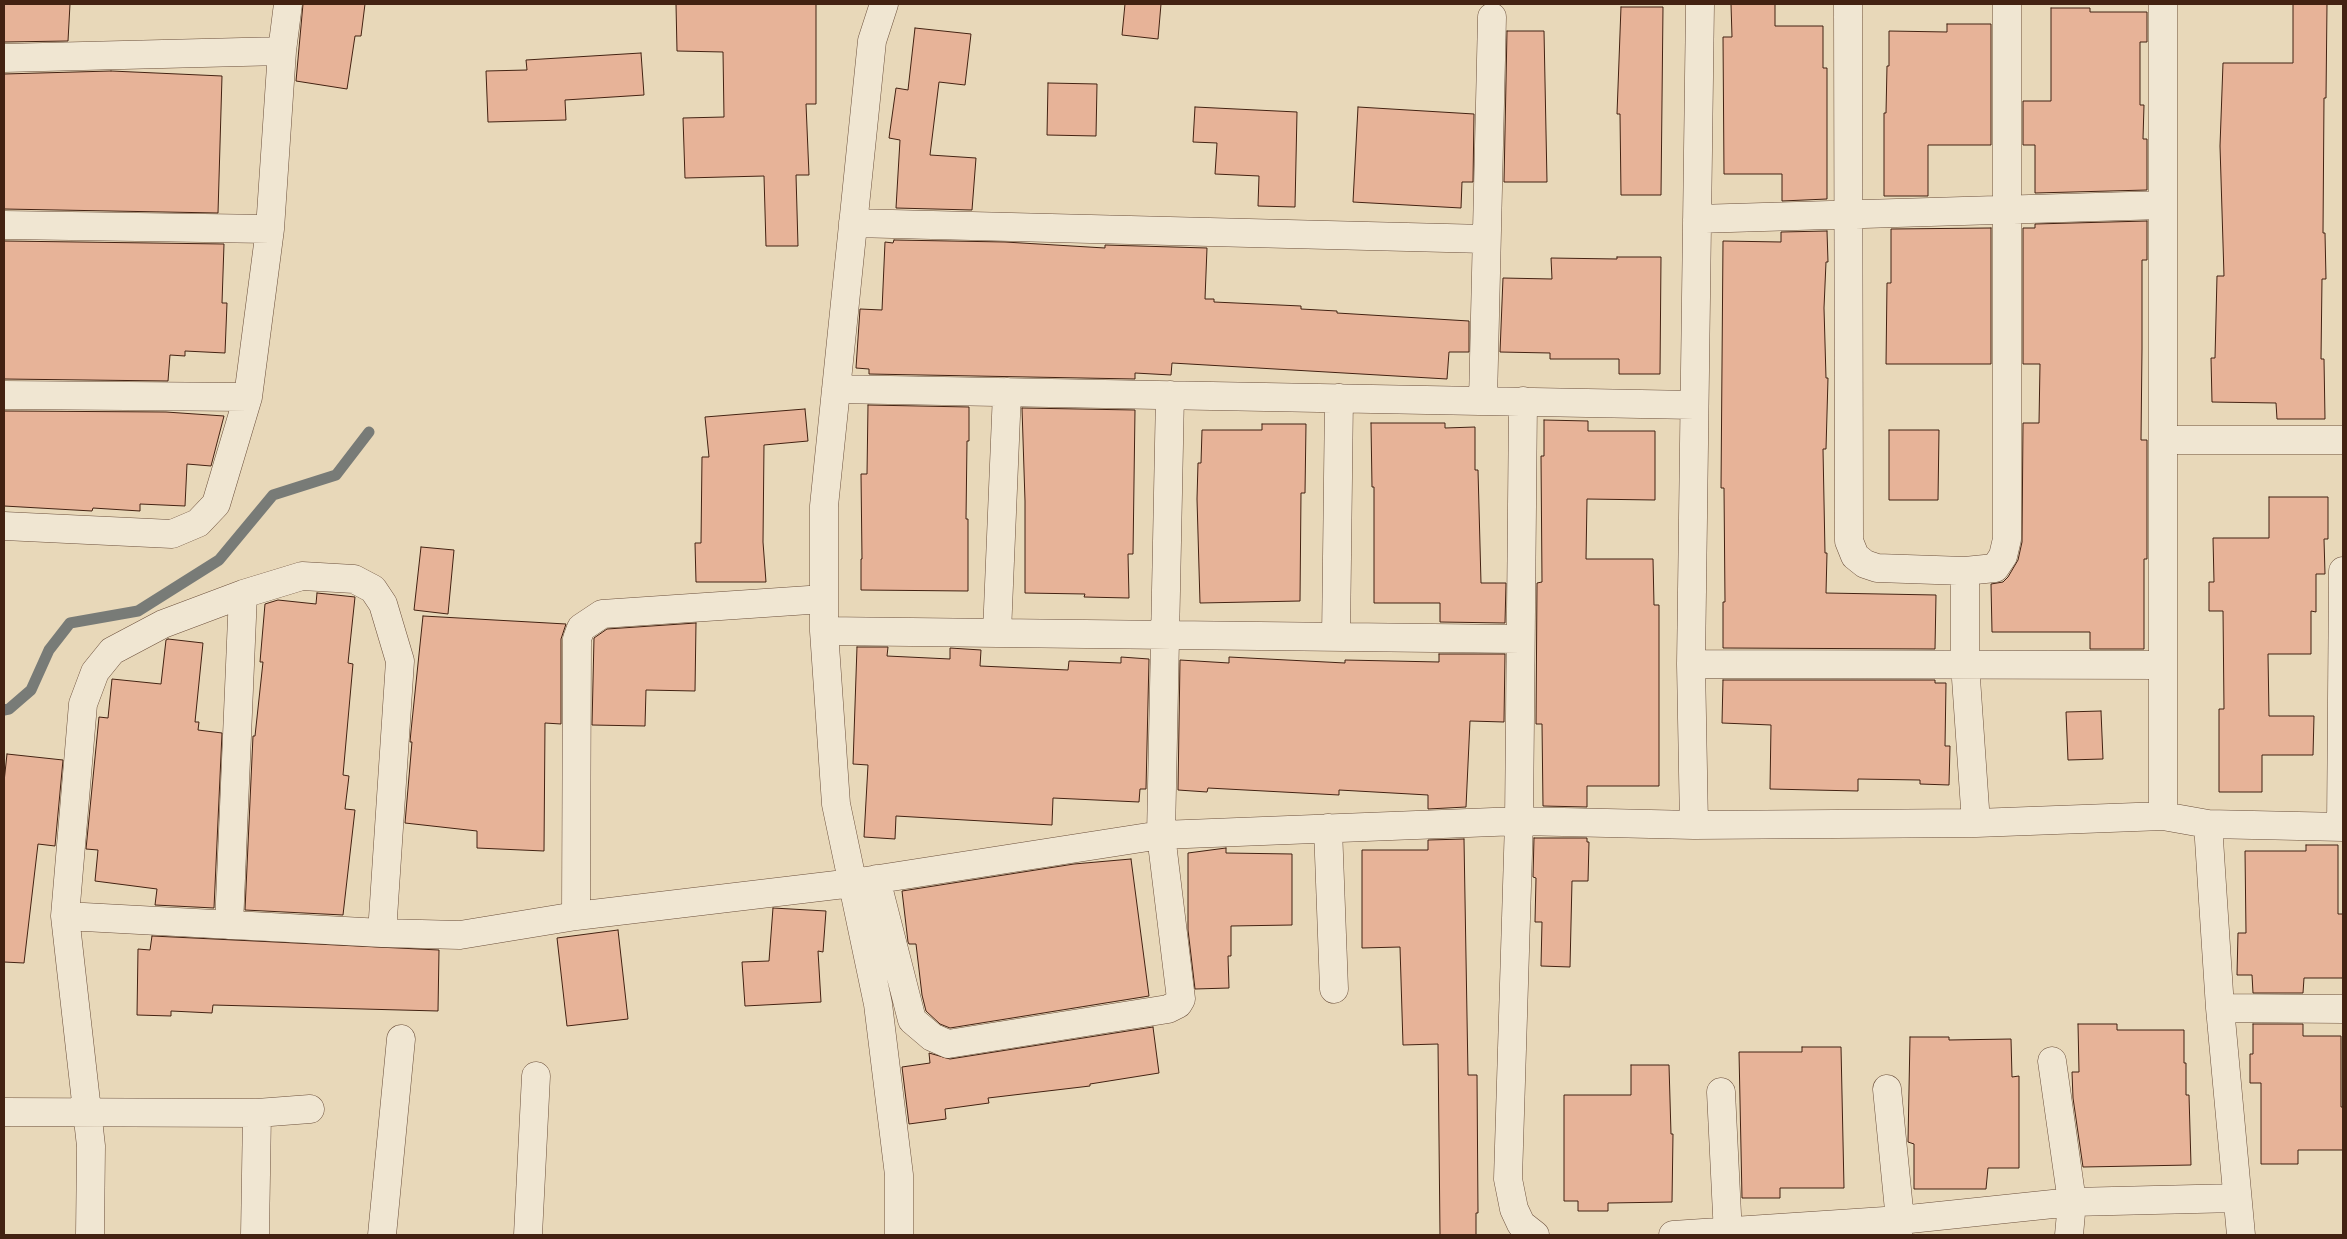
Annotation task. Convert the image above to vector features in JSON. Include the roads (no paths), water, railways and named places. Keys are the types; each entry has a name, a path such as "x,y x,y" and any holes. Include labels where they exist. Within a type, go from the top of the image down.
{"street":[{"path":"4,526 172,534 198,523 216,504 248,397 270,229 282,51 288,4"},
{"path":"884,4 872,41 824,506 824,632 836,804 912,1020 932,1037 948,1044 1168,1009 1178,1004 1181,999 1161,835 1170,395"},
{"path":"1694,825 1691,664 1700,4"},
{"path":"1848,4 1850,215 1849,541 1855,556 1865,564 1877,568 1965,572 1994,568 2003,556 2006,539 2007,4"},
{"path":"2163,4 2163,816"},
{"path":"1483,401 1492,17"},
{"path":"4,58 282,51"},
{"path":"1697,219 2163,205"},
{"path":"853,223 1486,239"},
{"path":"4,225 270,229"},
{"path":"836,389 1694,404"},
{"path":"998,633 1007,392"},
{"path":"4,395 248,397"},
{"path":"1336,637 1339,398"},
{"path":"1523,401 1519,821 1508,1179 1514,1209 1521,1224 1535,1235"},
{"path":"2163,440 2343,440"},
{"path":"65,916 382,933 460,935 576,916 864,881 1161,835 1328,828 1519,821 1694,825 1976,823 2163,816 2208,824 2342,827 2343,570"},
{"path":"1965,572 1965,664 1976,823"},
{"path":"90,1235 91,1146 65,916 83,704 95,672 112,651 163,624 243,594 302,576 354,579 374,589 383,604 400,661 382,933"},
{"path":"229,925 243,594"},
{"path":"576,916 577,639 582,628 602,614 824,599"},
{"path":"824,632 1520,639"},
{"path":"1691,664 2163,665"},
{"path":"2208,824 2220,1008 2241,1235"},
{"path":"1328,828 1334,989"},
{"path":"864,881 899,1175 899,1235"},
{"path":"2220,1008 2343,1009"},
{"path":"382,1235 401,1039"},
{"path":"2052,1061 2072,1202 2069,1235"},
{"path":"528,1235 536,1076"},
{"path":"1887,1089 1899,1227"},
{"path":"1721,1092 1728,1234"},
{"path":"4,1112 257,1113 310,1109"},
{"path":"255,1235 257,1113"},
{"path":"1674,1235 1899,1227 2072,1202 2238,1198"}],"waterway":[{"path":"4,710 9,709 31,690 49,650 70,623 138,611 219,560 273,495 336,475 369,432"}]}
